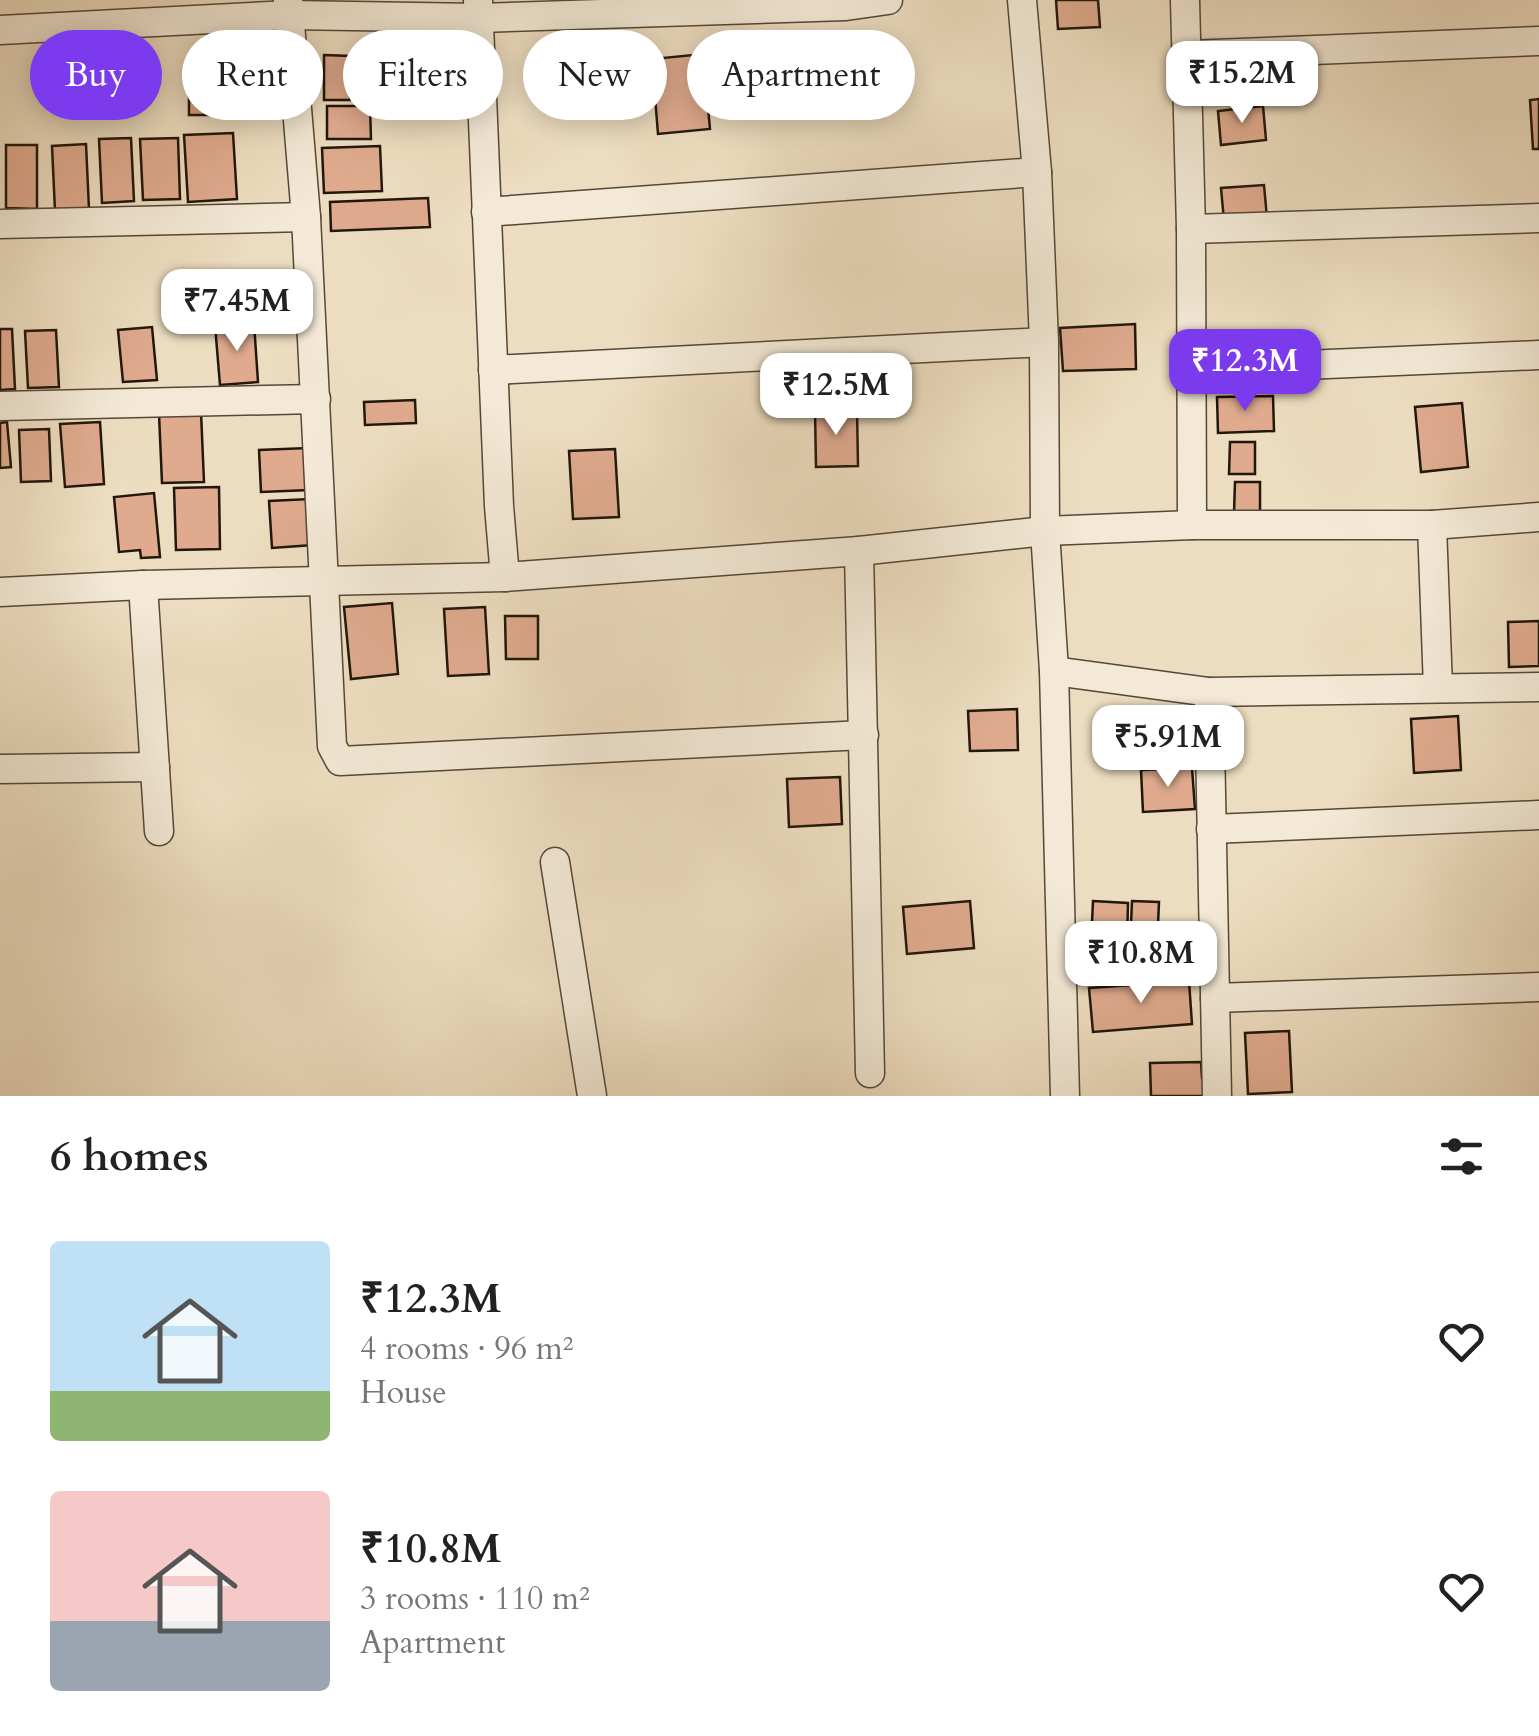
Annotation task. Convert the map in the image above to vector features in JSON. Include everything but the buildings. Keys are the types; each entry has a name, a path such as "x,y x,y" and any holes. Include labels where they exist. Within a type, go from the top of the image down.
{"street":[{"path":"0,30 289,7 479,9 888,0"},
{"path":"1022,0 1037,172 1044,342 1045,531 1054,671 1064,1096"},
{"path":"1185,0 1192,525"},
{"path":"289,7 306,216 332,746 340,761 864,735"},
{"path":"479,9 505,577"},
{"path":"1188,55 1539,42"},
{"path":"486,212 1037,172"},
{"path":"0,224 306,216"},
{"path":"1191,229 1539,218"},
{"path":"493,370 1044,342"},
{"path":"1190,370 1539,355"},
{"path":"0,406 316,399"},
{"path":"0,592 505,577 860,551 1045,531 1192,525 1432,525 1539,518"},
{"path":"1432,525 1438,688"},
{"path":"860,551 870,1073"},
{"path":"144,585 158,832"},
{"path":"1054,671 1209,692 1539,687"},
{"path":"1209,692 1216,1096"},
{"path":"0,769 155,767"},
{"path":"1212,829 1539,815"},
{"path":"556,862 592,1096"},
{"path":"1215,998 1539,987"}]}
